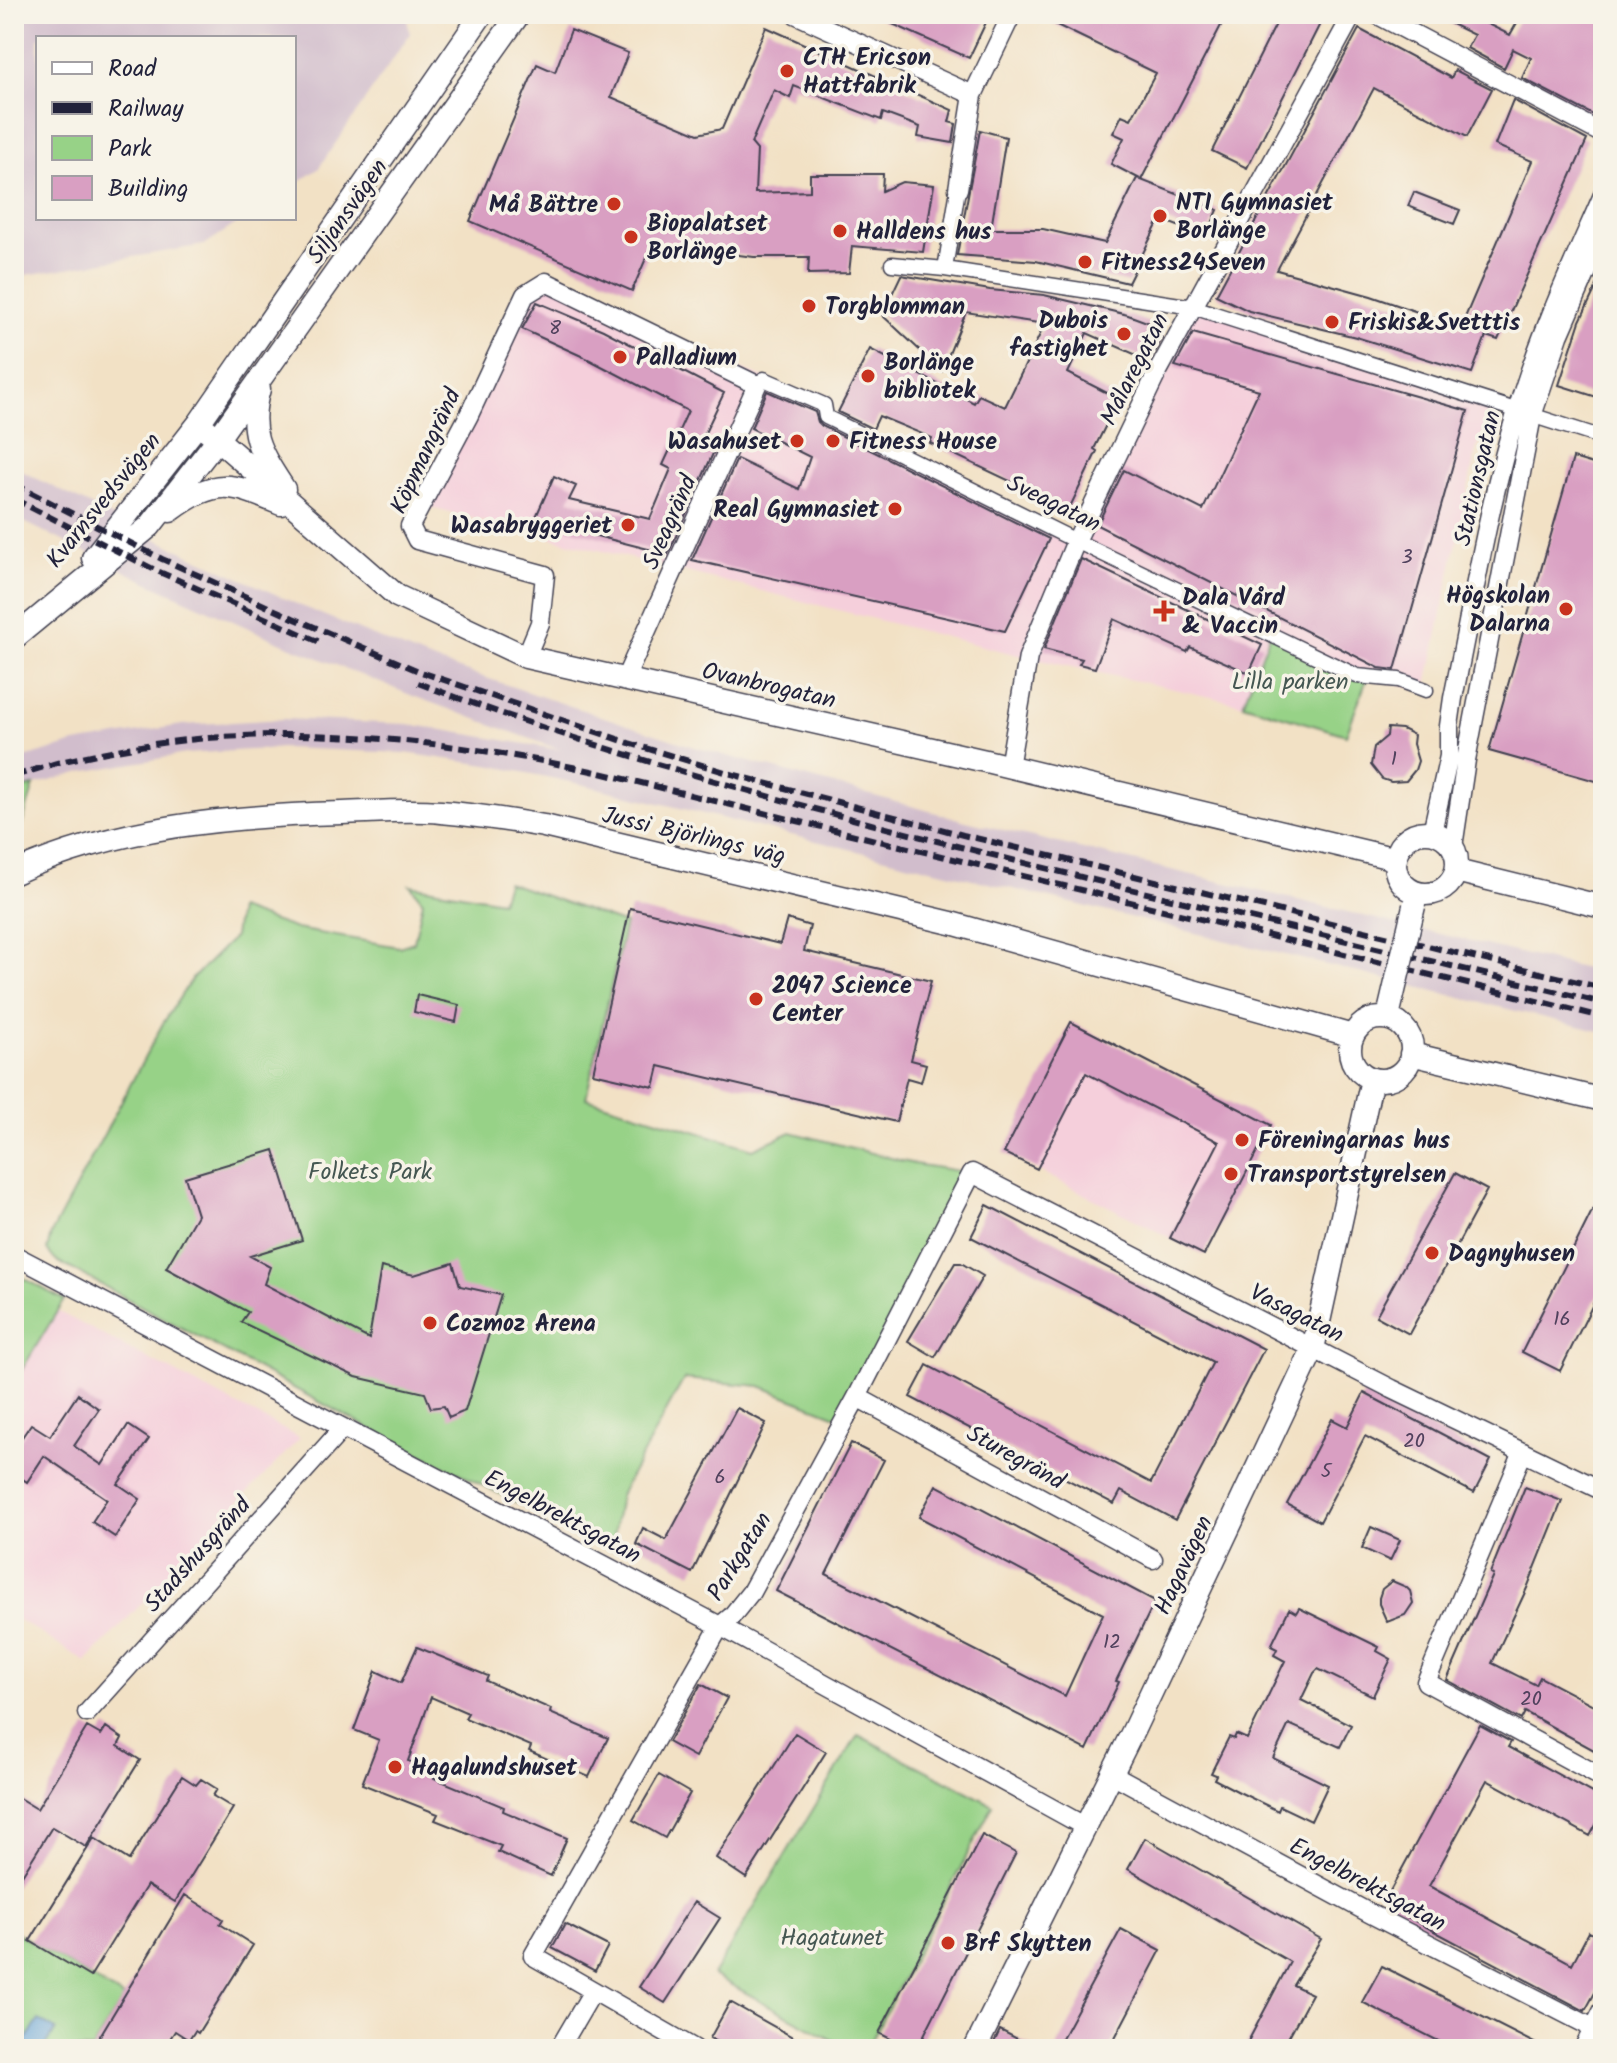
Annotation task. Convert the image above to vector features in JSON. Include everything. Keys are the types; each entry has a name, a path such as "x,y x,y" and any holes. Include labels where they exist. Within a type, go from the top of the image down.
{"street":[{"name":"Siljansvägen","path":"199,423 482,14"},
{"name":"Siljansvägen","path":"217,440 519,14"},
{"path":"795,14 973,95"},
{"path":"945,269 973,95 1012,14"},
{"name":"Målaregatan","path":"1009,767 1028,657 1076,541 1156,375 1353,14"},
{"path":"1376,14 1603,134"},
{"name":"Stationsgatan","path":"1453,847 1524,413 1545,326 1603,195"},
{"name":"Stationsgatan","path":"1432,832 1449,756 1453,698 1503,464 1603,235"},
{"path":"892,264 945,269 1193,307 1603,438"},
{"name":"Sveagatan","path":"546,282 757,385 764,379 824,405 826,417 1357,676 1399,680 1426,690"},
{"name":"Köpmangränd","path":"526,657 540,623 545,575 417,540 410,526 469,415 525,295 546,282"},
{"path":"264,372 253,409 254,429 260,451 298,511"},
{"name":"Sveagränd","path":"625,679 757,385"},
{"name":"Ovanbrogatan","path":"199,423 397,596 526,657 1396,859"},
{"name":"Kvarnsvedsvägen","path":"47,609 111,538 199,423"},
{"name":"Kvarnsvedsvägen","path":"14,638 150,526 217,440"},
{"path":"150,526 189,497 223,486 241,487 298,511"},
{"name":"Jussi Björlings väg","path":"14,873 81,847 121,836 205,821 389,812 438,812 499,819 544,826 951,923 1353,1036"},
{"path":"1389,1014 1415,899 1400,879 1396,859 1404,841 1413,835 1432,832 1453,847 1456,871 1452,880 1436,892 1415,899"},
{"path":"1456,871 1603,907"},
{"path":"1389,1014 1409,1036 1411,1054 1408,1064 1393,1078 1372,1079 1355,1067 1351,1057 1353,1036 1367,1021 1389,1014"},
{"path":"1411,1054 1603,1100"},
{"name":"Hagavägen","path":"975,2049 1112,1774 1313,1349 1372,1079"},
{"name":"Vasagatan","path":"972,1173 1313,1349 1603,1491"},
{"name":"Parkgatan","path":"593,1991 533,1956 720,1626 751,1592 857,1397 972,1173"},
{"name":"Engelbrektsgatan","path":"14,1255 720,1626 1086,1827"},
{"name":"Sturegränd","path":"857,1397 1153,1559"},
{"name":"Stadshusgränd","path":"87,1713 343,1428"},
{"path":"1523,1452 1426,1682 1603,1778"},
{"name":"Engelbrektsgatan","path":"1112,1774 1371,1914 1599,2031"},
{"path":"559,2049 593,1991 695,2049"},
{"path":"1583,2049 1599,2031 1603,2010"}],"shaded area":[{"path":"14,14 271,14 272,18 288,14 406,14 410,34 318,169 296,184 296,36 36,36 36,220 242,220 204,245 14,277"},
{"path":"546,282 824,405 826,417 1076,541 1193,307 1498,405 1476,450 1426,690 1357,676 1270,634 1243,704 1026,657 423,506 525,295"},
{"path":"14,467 168,545 299,605 426,658 691,746 966,821 1603,973 1603,1032 585,785 494,766 405,753 283,748 186,754 82,772 14,791 14,761 75,743 182,725 283,719 408,724 561,750 413,696 284,644 18,519 14,516"},
{"path":"1071,1022 1271,1125 1204,1255 1004,1153"},
{"path":"57,1311 300,1438 86,1662 14,1617 14,1383"}],"green space":[{"name":"Lilla parken","path":"1270,634 1367,679 1346,735 1243,704"},
{"path":"34,786 14,850 14,791"},
{"name":"Folkets Park","path":"507,882 625,924 586,1098 753,1149 791,1132 914,1164 972,1173 844,1419 760,1386 684,1379 620,1495 611,1550 355,1421 55,1260 47,1250 51,1234 162,1025 191,980 234,937 238,909 296,929 399,947 414,942 423,901 410,885 501,901"},
{"path":"14,1273 64,1300 14,1383"},
{"name":"Hagatunet","path":"858,1735 993,1805 867,2049 849,2049 713,1975"},
{"path":"14,1931 124,1998 92,2049 14,2049"}],"water":[{"path":"39,2020 56,2030 43,2049 34,2049 18,2039 14,2041 14,2029 27,2038"}],"building":[{"path":"870,14 990,14 969,58"},
{"path":"1034,14 1227,14 1141,180 1218,210 1206,237 1160,219 1128,283 1036,261 957,255 980,130 1006,137 991,229 1043,229 1105,243 1137,178 1140,179 1111,164 1124,138 1113,133 1122,115 1131,119 1156,73"},
{"path":"1281,14 1325,14 1247,168 1212,151"},
{"path":"1431,14 1467,14 1510,35 1522,14 1603,14 1603,106 1597,117 1522,78 1531,58 1513,49 1504,68 1467,48 1474,35"},
{"path":"766,27 952,110 949,122 956,124 953,143 918,137 920,127 883,113 881,120 794,86 790,98 774,90 751,143 757,150 755,193 810,191 810,174 883,174 882,191 902,182 934,185 923,252 852,246 849,273 808,274 809,257 754,257 693,249 650,249 632,291 470,221 537,64 555,72 571,30 628,53 611,97 698,134 722,129"},
{"path":"1359,29 1451,78 1455,70 1492,89 1467,137 1374,88 1277,270 1371,296 1461,327 1532,161 1495,145 1513,100 1587,140 1498,340 1486,336 1472,373 1356,337 1249,311 1216,295"},
{"path":"1414,192 1460,210 1454,224 1408,206"},
{"path":"1603,273 1603,399 1559,385 1580,321"},
{"path":"901,275 990,290 1044,295 1128,315 1158,326 1162,339 1150,361 1087,333 1068,373 1119,399 1069,509 930,443 932,438 879,416 873,429 838,412 870,349 974,403 979,395 1005,407 1045,324 966,312 942,371 882,315"},
{"path":"537,302 603,330 724,393 701,441 715,449 668,554 557,526 556,529 535,519 554,476 576,486 569,500 650,519 671,469 663,465 688,411 522,329"},
{"path":"1193,333 1468,411 1395,670 1379,668 1097,525 1124,470 1203,510 1259,390 1175,366"},
{"path":"767,391 815,412 822,426 1049,539 1005,631 692,560 737,459 799,489 810,457 751,428"},
{"name":"Högskolan Dalarna","path":"1573,458 1603,467 1603,783 1489,751"},
{"path":"1081,559 1262,645 1249,673 1190,647 1187,652 1114,619 1095,668 1079,664 1082,659 1044,649"},
{"path":"1388,728 1402,729 1414,735 1418,761 1406,781 1382,779 1371,765 1374,747 1387,736"},
{"path":"630,908 780,944 787,919 810,926 804,951 931,981 911,1060 926,1064 921,1082 907,1078 896,1122 659,1066 654,1087 593,1073"},
{"path":"417,995 459,1005 456,1022 414,1012"},
{"name":"Föreningarnas hus","path":"1071,1022 1271,1125 1204,1255 1170,1238 1219,1142 1086,1073 1037,1169 1004,1153"},
{"path":"274,1150 302,1240 250,1256 270,1267 264,1284 369,1339 381,1267 414,1275 453,1263 460,1286 501,1295 465,1411 449,1418 444,1406 431,1408 425,1393 356,1377 241,1322 248,1312 166,1268 197,1215 185,1177"},
{"name":"Dagnyhusen","path":"1455,1173 1487,1190 1409,1334 1376,1316"},
{"name":"Dagnyhusen","path":"1603,1189 1603,1284 1560,1371 1522,1352"},
{"path":"987,1205 1264,1349 1175,1520 1121,1491 1114,1504 910,1397 927,1365 1151,1483 1213,1362 971,1237"},
{"path":"955,1263 961,1263 983,1276 935,1357 908,1341"},
{"path":"1364,1393 1491,1460 1474,1493 1365,1436 1320,1522 1287,1504 1332,1419 1347,1427"},
{"path":"78,1394 99,1409 74,1446 102,1465 128,1425 149,1439 118,1484 140,1499 115,1537 92,1522 107,1499 44,1456 27,1482 14,1473 14,1449 31,1424 50,1436"},
{"path":"737,1408 766,1423 692,1573 636,1544 643,1528 666,1540"},
{"path":"851,1443 884,1460 826,1574 1065,1696 1103,1614 919,1517 936,1485 1155,1601 1087,1750 776,1591"},
{"path":"1525,1487 1562,1501 1492,1663 1536,1685 1540,1677 1603,1710 1603,1755 1525,1712 1521,1720 1447,1680 1493,1575 1490,1573"},
{"path":"1371,1527 1400,1540 1390,1561 1362,1548"},
{"path":"1392,1581 1410,1591 1413,1603 1405,1615 1387,1622 1379,1598 1382,1589"},
{"path":"1299,1608 1379,1647 1377,1651 1391,1659 1373,1696 1318,1669 1314,1673 1301,1700 1351,1725 1340,1747 1289,1724 1273,1758 1328,1785 1311,1821 1280,1806 1278,1811 1214,1779 1216,1775 1211,1773 1229,1737 1234,1739 1236,1734 1247,1739 1285,1661 1274,1655 1277,1649 1271,1646 1289,1609 1296,1613"},
{"name":"Hagalundshuset","path":"417,1647 488,1676 486,1681 608,1738 589,1777 529,1751 531,1746 465,1718 468,1713 431,1697 408,1761 436,1772 434,1778 567,1838 551,1876 498,1852 501,1846 435,1820 438,1814 362,1784 379,1740 354,1730 376,1671 401,1683"},
{"path":"701,1684 727,1698 695,1757 668,1742"},
{"path":"1480,1725 1511,1742 1508,1747 1603,1799 1603,1812 1590,1836 1487,1780 1429,1886 1572,1964 1589,1932 1603,1940 1603,1978 1585,2011 1383,1904"},
{"path":"87,1727 101,1735 106,1727 122,1738 118,1746 140,1760 86,1847 52,1827 14,1888 14,1795 37,1809"},
{"path":"795,1733 826,1752 746,1878 716,1858"},
{"path":"659,1775 690,1793 665,1838 633,1820"},
{"path":"182,1776 196,1785 201,1779 217,1789 213,1796 233,1808 175,1902 147,1885 90,1977 30,1941 94,1838 129,1860"},
{"name":"Brf Skytten","path":"982,1835 1016,1853 917,2049 910,2049 879,2033"},
{"path":"1145,1838 1321,1939 1293,1985 1312,1994 1282,2049 1244,2049 1290,1962 1128,1869"},
{"path":"185,1895 223,1919 220,1924 253,1945 198,2033 195,2031 189,2040 175,2031 163,2049 92,2049"},
{"path":"694,1902 720,1918 665,2003 639,1987"},
{"path":"565,1924 608,1946 595,1971 552,1948"},
{"path":"1121,1929 1161,1950 1109,2049 1056,2049"},
{"path":"1382,1966 1546,2049 1454,2049 1362,2002"},
{"path":"730,2002 814,2049 730,2049 710,2038"},
{"path":"1000,2030 1037,2049 991,2049"}],"railway":[{"path":"14,484 162,559 421,672 629,743 735,775 963,835 1603,988"},
{"path":"14,499 155,570 322,643"},
{"path":"418,683 575,738 815,809 1603,1003"},
{"path":"14,776 78,758 208,738 338,736 467,749 596,772 1603,1017"}],"place":[{"name":"CTH Ericson Hattfabrik","path":"787,71"},
{"name":"Må Bättre","path":"614,204"},
{"name":"NTI Gymnasiet Borlänge","path":"1160,216"},
{"name":"Halldens hus","path":"840,231"},
{"name":"Biopalatset Borlänge","path":"631,237"},
{"name":"Fitness24Seven","path":"1085,262"},
{"name":"Torgblomman","path":"809,306"},
{"name":"Friskis&Svetttis","path":"1332,322"},
{"name":"Dubois fastighet","path":"1124,334"},
{"name":"Palladium","path":"620,357"},
{"name":"Borlänge bibliotek","path":"868,376"},
{"name":"Wasahuset","path":"797,441"},
{"name":"Fitness House","path":"833,441"},
{"name":"Real Gymnasiet","path":"895,509"},
{"name":"Wasabryggeriet","path":"628,525"},
{"name":"Högskolan Dalarna","path":"1566,609"},
{"name":"Dala Vård & Vaccin","path":"1164,611"},
{"name":"2047 Science Center","path":"756,999"},
{"name":"Föreningarnas hus","path":"1242,1140"},
{"name":"Transportstyrelsen","path":"1231,1174"},
{"name":"Dagnyhusen","path":"1432,1253"},
{"name":"Cozmoz Arena","path":"430,1323"},
{"name":"Hagalundshuset","path":"395,1767"},
{"name":"Brf Skytten","path":"948,1943"}]}
